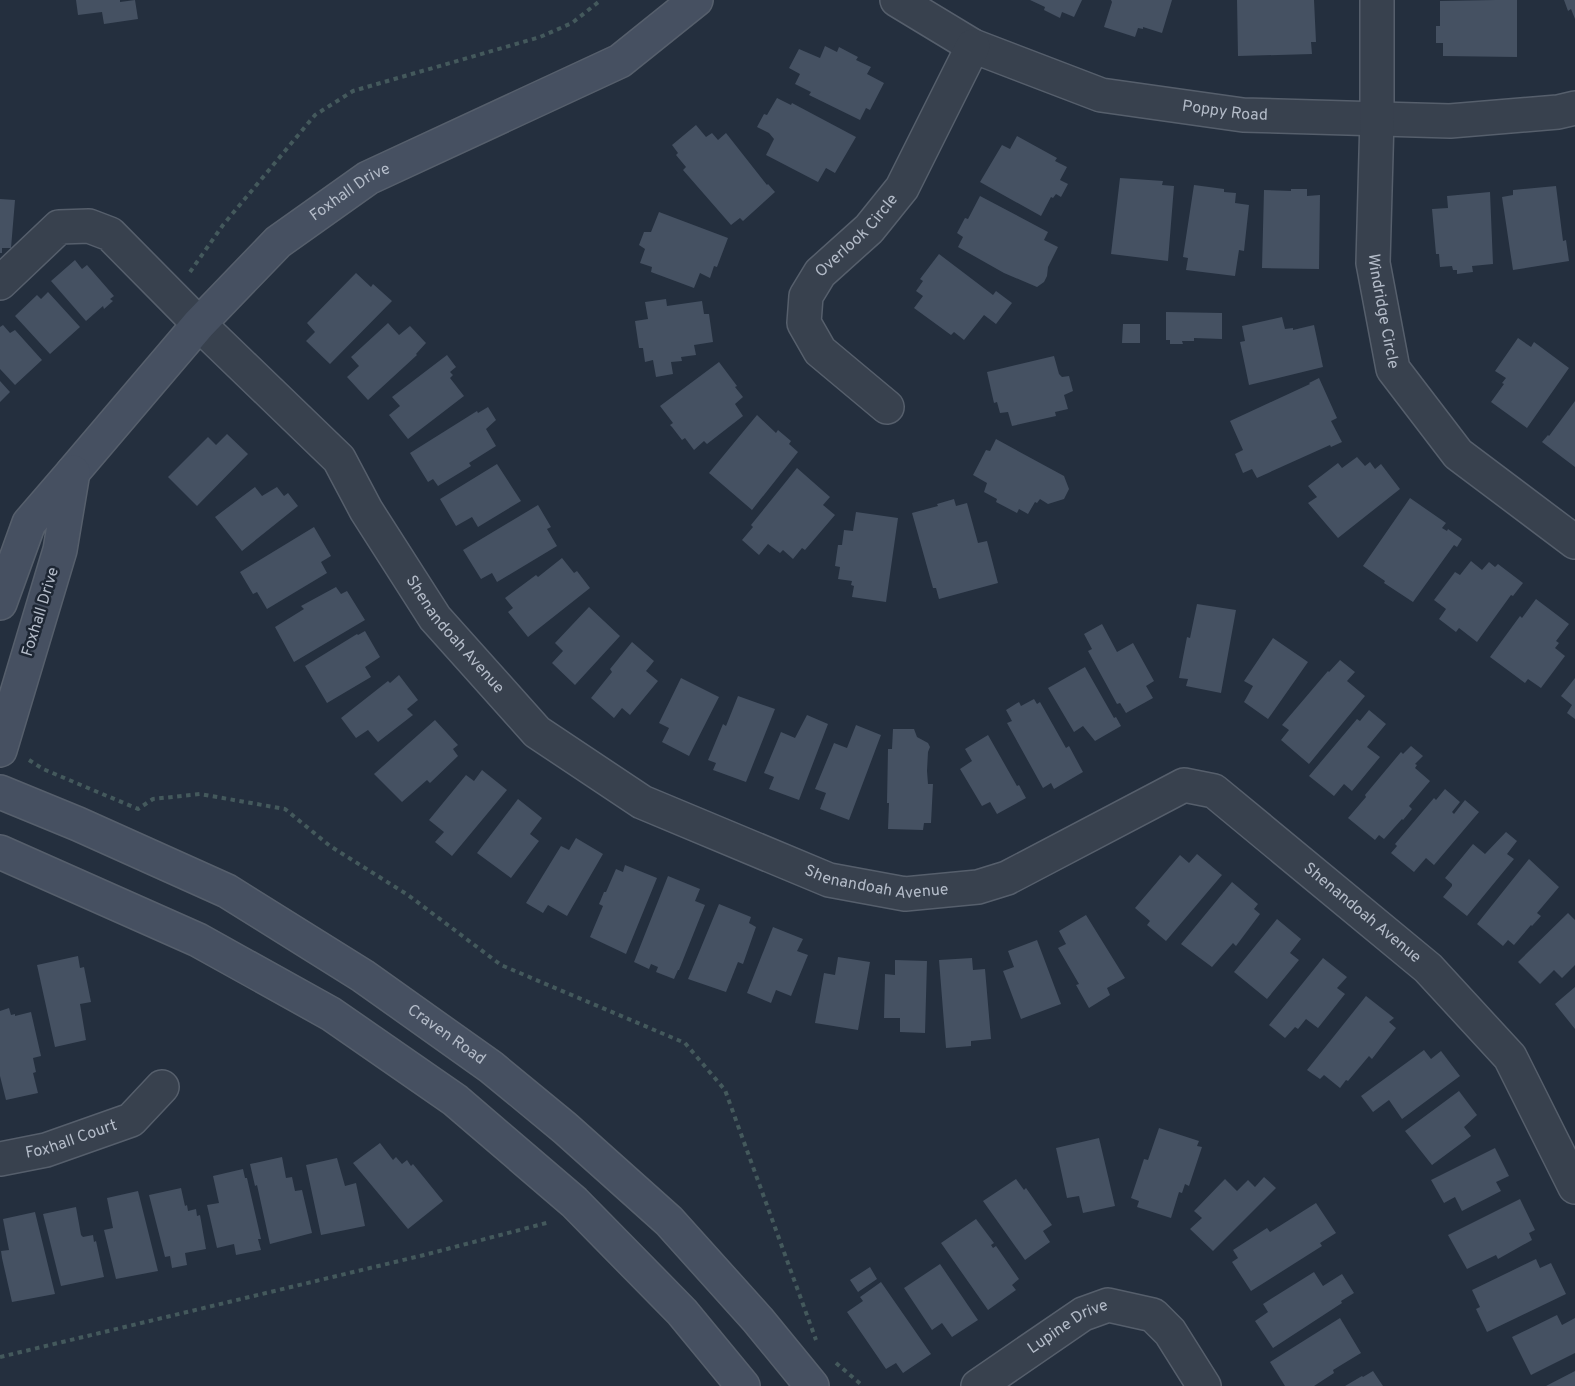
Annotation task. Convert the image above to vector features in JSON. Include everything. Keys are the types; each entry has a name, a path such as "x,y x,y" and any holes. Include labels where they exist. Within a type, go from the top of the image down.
{"main road":[{"name":"Foxhall Drive","path":"0,603 29,523 199,324 278,242 368,178 620,61 696,0"},
{"name":"Foxhall Drive","path":"12,753 60,550 73,472"},
{"name":"Craven Road","path":"0,792 78,824 227,891 363,976 491,1067 565,1128 669,1221 758,1320 812,1386"},
{"path":"0,852 198,940 331,1014 455,1100 574,1202 681,1312 743,1386"}],"street":[{"name":"Poppy Road","path":"897,0 973,46 1101,94 1243,115 1450,121 1558,112 1575,108"},
{"name":"Windridge Circle","path":"1377,0 1377,118 1373,262 1394,369 1458,454 1575,542"},
{"name":"Overlook Circle","path":"887,406 820,351 804,323 806,296 820,273 868,229 902,188 973,46"},
{"name":"Shenandoah Avenue","path":"4,275 59,227 89,226 110,234 172,298 339,459 366,510 435,618 537,732 642,802 829,880 904,894 978,887 1007,878 1184,785 1214,791 1428,968 1510,1057 1575,1187"},
{"name":"Foxhall Court","path":"0,1159 46,1150 131,1120 162,1087"},
{"name":"Lupine Drive","path":"978,1386 1083,1314 1108,1305 1153,1315 1170,1332 1204,1386"}],"path":[{"path":"172,298 223,225 315,115 353,91 540,37 572,23 601,0"},
{"path":"12,753 43,769 138,809 153,799 200,794 285,808 330,846 408,895 501,965 685,1043 725,1090 819,1348"},
{"path":"0,1357 424,1255 553,1221"},
{"path":"828,1356 862,1386"}],"building":[{"path":"76,0 120,0 120,2 135,0 138,19 104,24 102,12 78,15"},
{"path":"1030,0 1082,0 1074,17 1062,12 1060,18"},
{"path":"1111,0 1172,0 1162,33 1143,27 1143,29 1138,28 1135,37 1104,27"},
{"path":"1237,0 1314,0 1316,42 1311,42 1312,54 1238,56"},
{"path":"1517,0 1517,57 1443,56 1443,43 1436,43 1436,26 1440,26 1440,1"},
{"path":"1564,0 1575,0 1575,19 1571,9 1568,11"},
{"path":"825,46 837,52 839,47 858,57 856,60 871,67 867,74 884,83 870,110 866,108 860,120 809,95 811,92 795,84 800,74 789,68 799,49 820,58"},
{"path":"777,98 791,105 792,103 856,137 835,173 826,168 818,182 766,155 774,139 769,133 757,127"},
{"path":"696,125 706,137 712,133 718,140 726,133 775,192 743,221 740,218 731,225 683,170 686,167 676,155 678,153 672,145"},
{"path":"1017,136 1057,158 1055,161 1067,167 1060,180 1068,184 1061,197 1056,194 1053,198 1051,197 1041,216 980,182 1002,145 1010,149"},
{"path":"1120,178 1163,181 1162,185 1174,186 1168,261 1111,254"},
{"path":"1194,185 1236,193 1235,203 1249,205 1244,251 1239,250 1235,276 1186,270 1188,258 1183,257"},
{"path":"1556,186 1563,241 1566,240 1569,261 1513,270 1502,197 1513,195 1513,190"},
{"path":"1291,189 1307,189 1307,196 1320,195 1319,269 1262,268 1264,190 1291,191"},
{"path":"1490,192 1493,264 1472,266 1473,272 1457,274 1457,270 1453,270 1452,266 1440,267 1439,254 1436,254 1432,209 1448,208 1447,196"},
{"path":"980,196 1048,232 1044,240 1058,247 1048,267 1044,282 1037,287 1004,273 958,247 963,237 957,233 965,218 968,219"},
{"path":"0,199 15,200 11,248 2,248 2,253 0,253"},
{"path":"659,212 728,238 717,267 714,266 710,278 700,273 694,288 651,272 652,267 640,263 645,249 639,245 644,232 651,232"},
{"path":"939,254 993,295 996,291 1012,303 996,324 984,315 964,340 954,332 951,335 914,308 923,296 916,291 923,281 920,279"},
{"path":"75,260 82,269 87,265 114,296 110,299 113,301 104,309 103,306 86,321 51,281"},
{"path":"356,273 371,287 373,284 392,301 330,364 306,341 315,332 307,323"},
{"path":"48,292 80,327 50,354 15,316 37,295 41,299"},
{"path":"666,299 667,306 702,301 704,314 709,314 713,342 694,345 696,355 681,357 682,361 671,362 673,374 656,377 653,360 645,362 643,348 639,348 635,321 648,319 645,302"},
{"path":"1166,312 1222,313 1222,339 1194,338 1194,341 1182,341 1183,344 1170,344 1170,340 1166,340"},
{"path":"1282,317 1285,329 1293,328 1293,330 1314,325 1323,367 1249,385 1240,342 1245,341 1242,326"},
{"path":"388,323 399,335 410,326 426,343 417,355 368,400 347,377 359,366 351,357"},
{"path":"1123,324 1140,324 1140,343 1122,343"},
{"path":"3,325 10,333 15,330 42,360 15,385 0,369 0,327"},
{"path":"1518,338 1531,347 1534,342 1569,368 1527,428 1491,402 1506,378 1495,371"},
{"path":"447,355 456,367 450,372 453,375 450,378 464,396 408,439 389,415 400,406 392,397"},
{"path":"1054,356 1059,374 1062,377 1069,376 1073,391 1064,395 1068,409 1055,412 1056,416 1012,426 1008,412 1000,413 997,402 994,403 987,372"},
{"path":"719,362 743,397 735,404 743,416 707,444 704,441 694,450 685,438 682,440 670,425 673,423 660,406"},
{"path":"1319,378 1337,418 1331,421 1342,442 1331,447 1330,445 1257,478 1252,469 1243,473 1235,454 1243,450 1230,421"},
{"path":"0,381 10,392 0,402"},
{"path":"1575,401 1575,467 1542,442"},
{"path":"488,407 496,420 486,429 496,446 469,463 471,466 438,486 433,479 428,482 410,453 477,411 478,413"},
{"path":"757,415 776,433 778,430 791,441 789,444 798,452 752,510 709,473"},
{"path":"227,434 248,454 197,506 168,477 208,437 216,445"},
{"path":"996,439 1064,476 1069,489 1064,499 1048,504 1040,499 1037,503 1035,502 1028,514 1019,509 1017,513 996,502 997,499 984,492 987,483 973,475 986,450 990,451"},
{"path":"1357,457 1365,466 1370,462 1375,469 1381,464 1400,489 1338,538 1308,503 1317,497 1308,486 1338,463 1342,468"},
{"path":"497,464 521,501 478,527 472,517 456,526 440,499"},
{"path":"797,468 830,497 823,505 835,515 805,550 802,548 793,559 783,550 780,553 768,544 759,555 742,540 753,527 751,525"},
{"path":"255,487 262,496 277,487 284,496 288,493 298,506 242,551 215,517"},
{"path":"1410,498 1446,523 1442,528 1447,531 1448,529 1462,539 1457,547 1454,545 1413,602 1363,566"},
{"path":"954,499 956,506 967,503 978,543 987,541 998,583 939,599 936,588 933,588 912,513"},
{"path":"538,505 551,527 547,529 557,546 497,582 492,573 481,579 463,550"},
{"path":"856,512 898,518 886,602 852,597 854,586 851,585 852,581 838,579 840,567 835,566 838,545 842,545 844,530 853,531"},
{"path":"314,527 331,556 321,562 327,573 267,609 257,592 253,594 240,572"},
{"path":"562,558 574,573 577,571 590,588 528,637 508,612 513,608 505,598"},
{"path":"1471,561 1482,570 1489,562 1495,567 1498,564 1523,583 1513,596 1511,595 1477,642 1459,628 1456,632 1439,619 1446,609 1434,600 1455,572 1460,575"},
{"path":"336,587 341,594 347,591 365,620 294,662 275,627 304,609 301,606"},
{"path":"1536,599 1569,624 1556,641 1559,643 1555,648 1565,656 1541,688 1528,679 1525,683 1490,657 1520,616 1522,618"},
{"path":"1197,604 1236,610 1221,693 1186,686 1188,679 1179,678 1187,637 1190,638"},
{"path":"589,607 620,636 575,685 552,663 563,651 555,643"},
{"path":"1102,624 1117,652 1133,643 1154,681 1146,686 1153,698 1126,713 1120,703 1117,704 1088,651 1092,649 1084,634"},
{"path":"365,631 380,657 365,667 371,677 327,703 305,666"},
{"path":"1273,638 1308,662 1268,719 1244,702 1253,686 1244,681"},
{"path":"632,642 654,661 646,671 658,681 630,715 622,708 614,718 591,698 612,672 610,669"},
{"path":"1340,660 1355,672 1347,681 1365,696 1309,764 1281,740 1289,730 1282,725"},
{"path":"1085,667 1114,718 1116,717 1121,726 1095,741 1083,726 1074,732 1048,688"},
{"path":"399,675 418,700 407,709 413,715 378,742 368,730 356,738 341,718"},
{"path":"681,678 719,697 689,756 662,742 669,728 659,723"},
{"path":"1575,678 1575,719 1567,713 1572,705 1561,696"},
{"path":"738,696 775,709 746,782 713,770 716,763 708,760 723,724 726,726"},
{"path":"1034,699 1037,704 1040,702 1066,748 1069,746 1083,772 1054,789 1051,783 1043,788 1007,723 1012,721 1006,710 1019,702 1021,706"},
{"path":"1369,710 1386,724 1367,747 1380,757 1352,791 1344,784 1334,796 1309,776 1357,719 1360,721"},
{"path":"807,715 828,724 799,800 769,789 774,777 764,773 781,732 795,738"},
{"path":"435,720 458,745 453,749 458,756 430,783 427,780 402,802 374,774"},
{"path":"856,725 881,735 849,820 820,809 826,793 815,789 834,743 847,748"},
{"path":"893,729 914,729 917,737 928,743 930,747 927,771 928,784 933,784 931,823 924,823 923,830 888,829 888,749 892,749"},
{"path":"988,735 1026,798 997,814 990,802 982,806 960,769 972,761 965,749"},
{"path":"1411,746 1423,756 1415,764 1417,765 1415,768 1430,781 1409,806 1412,809 1403,820 1384,839 1379,835 1375,840 1348,818 1401,752 1403,754"},
{"path":"482,770 507,790 452,856 435,842 444,832 429,820 466,775 474,781"},
{"path":"1445,789 1460,802 1452,812 1454,814 1465,800 1479,812 1434,865 1426,858 1414,872 1391,853 1397,846 1395,844 1434,798 1436,800"},
{"path":"518,799 542,818 530,834 539,841 511,878 477,853"},
{"path":"1506,832 1517,841 1507,854 1514,859 1467,916 1443,897 1452,886 1445,878 1473,844 1485,854"},
{"path":"576,838 603,854 567,916 548,905 543,913 526,903 561,846 569,850"},
{"path":"1197,854 1222,875 1166,941 1147,925 1150,921 1135,908 1180,855 1189,863"},
{"path":"1529,859 1559,887 1537,913 1541,916 1514,945 1508,940 1503,946 1477,924"},
{"path":"625,865 657,878 626,954 590,937 603,906 599,904 604,892 616,869 623,872"},
{"path":"668,876 700,889 695,901 705,905 674,979 656,972 658,967 651,964 649,969 634,962"},
{"path":"1232,882 1258,904 1254,909 1260,914 1236,946 1233,943 1212,967 1181,944"},
{"path":"719,904 751,917 749,923 756,927 743,964 738,962 726,992 688,979"},
{"path":"1568,913 1575,920 1575,965 1562,978 1554,970 1540,984 1518,962"},
{"path":"1086,915 1125,978 1107,988 1110,995 1089,1008 1076,985 1079,984 1058,948 1066,944 1059,931"},
{"path":"1277,919 1301,939 1290,953 1299,960 1267,999 1234,972"},
{"path":"773,927 803,939 797,951 808,955 791,996 776,990 771,1003 747,993"},
{"path":"1037,940 1061,1004 1021,1019 1003,971 1014,967 1008,951"},
{"path":"78,956 80,968 84,967 91,1002 80,1004 86,1040 55,1047 37,965"},
{"path":"838,957 870,962 858,1030 815,1023 824,973 835,975"},
{"path":"972,958 973,970 985,969 991,1039 971,1041 971,1046 946,1048 939,960"},
{"path":"1323,958 1347,977 1337,988 1345,994 1318,1028 1306,1019 1298,1029 1295,1027 1285,1038 1269,1025"},
{"path":"895,960 927,961 925,1033 900,1032 900,1018 884,1018 885,974 895,975"},
{"path":"1575,987 1575,1029 1555,1004"},
{"path":"1366,996 1394,1018 1389,1022 1396,1028 1372,1059 1369,1056 1340,1088 1324,1075 1320,1079 1307,1070"},
{"path":"9,1008 11,1015 15,1014 15,1016 31,1012 41,1056 33,1058 36,1072 33,1073 38,1093 6,1100 0,1076 0,1011"},
{"path":"1424,1050 1431,1059 1441,1051 1460,1076 1402,1119 1389,1100 1373,1112 1361,1096"},
{"path":"1459,1091 1477,1115 1464,1127 1471,1136 1432,1165 1405,1131"},
{"path":"1159,1128 1199,1141 1197,1146 1202,1147 1189,1186 1185,1184 1182,1193 1179,1192 1171,1218 1137,1207 1139,1201 1131,1198 1144,1159 1148,1160"},
{"path":"1099,1138 1115,1206 1083,1213 1079,1196 1067,1198 1056,1148"},
{"path":"380,1143 393,1160 396,1157 402,1164 407,1160 411,1166 413,1164 443,1201 408,1229 353,1163"},
{"path":"1495,1148 1509,1176 1496,1182 1501,1191 1462,1211 1455,1197 1444,1203 1431,1180"},
{"path":"282,1157 286,1178 292,1177 295,1191 302,1190 312,1233 270,1244 250,1164"},
{"path":"337,1158 345,1186 356,1183 365,1226 321,1235 306,1165"},
{"path":"243,1169 261,1239 258,1239 261,1250 236,1255 234,1244 217,1248 207,1205 219,1203 213,1176"},
{"path":"1264,1177 1276,1188 1213,1251 1190,1229 1202,1218 1194,1211 1225,1179 1237,1191 1248,1180 1255,1187"},
{"path":"1016,1179 1024,1190 1026,1188 1052,1225 1043,1231 1050,1242 1025,1260 983,1201"},
{"path":"181,1188 188,1211 196,1209 197,1216 200,1215 206,1249 185,1253 187,1265 172,1268 170,1256 165,1257 149,1195"},
{"path":"138,1191 158,1271 116,1279 104,1230 113,1228 107,1198"},
{"path":"1520,1199 1535,1230 1529,1233 1532,1240 1498,1259 1496,1255 1467,1269 1448,1235"},
{"path":"1316,1203 1336,1233 1320,1243 1322,1246 1251,1291 1232,1262 1238,1258 1233,1250 1267,1228 1270,1232"},
{"path":"76,1207 81,1235 83,1237 93,1235 94,1242 96,1241 104,1277 61,1286 43,1214"},
{"path":"35,1212 55,1294 12,1302 1,1251 9,1250 3,1219"},
{"path":"976,1219 994,1243 991,1245 993,1248 996,1246 1019,1279 1012,1285 1016,1290 988,1310 941,1243"},
{"path":"1536,1259 1540,1268 1551,1263 1566,1294 1487,1332 1476,1309 1480,1307 1472,1290"},
{"path":"940,1264 978,1320 952,1337 942,1323 932,1330 904,1288"},
{"path":"870,1267 877,1279 858,1292 850,1280"},
{"path":"1314,1272 1323,1286 1342,1274 1354,1293 1273,1348 1255,1321 1268,1312 1263,1304"},
{"path":"881,1282 931,1354 903,1373 896,1363 886,1369 847,1312 863,1301 860,1297"},
{"path":"1557,1315 1562,1325 1575,1318 1575,1353 1531,1375 1512,1337"},
{"path":"1340,1318 1361,1353 1333,1370 1334,1373 1314,1386 1285,1386 1270,1362"},
{"path":"1373,1371 1383,1386 1345,1386 1362,1376"},
{"path":"1575,1371 1575,1386 1546,1386"}]}
